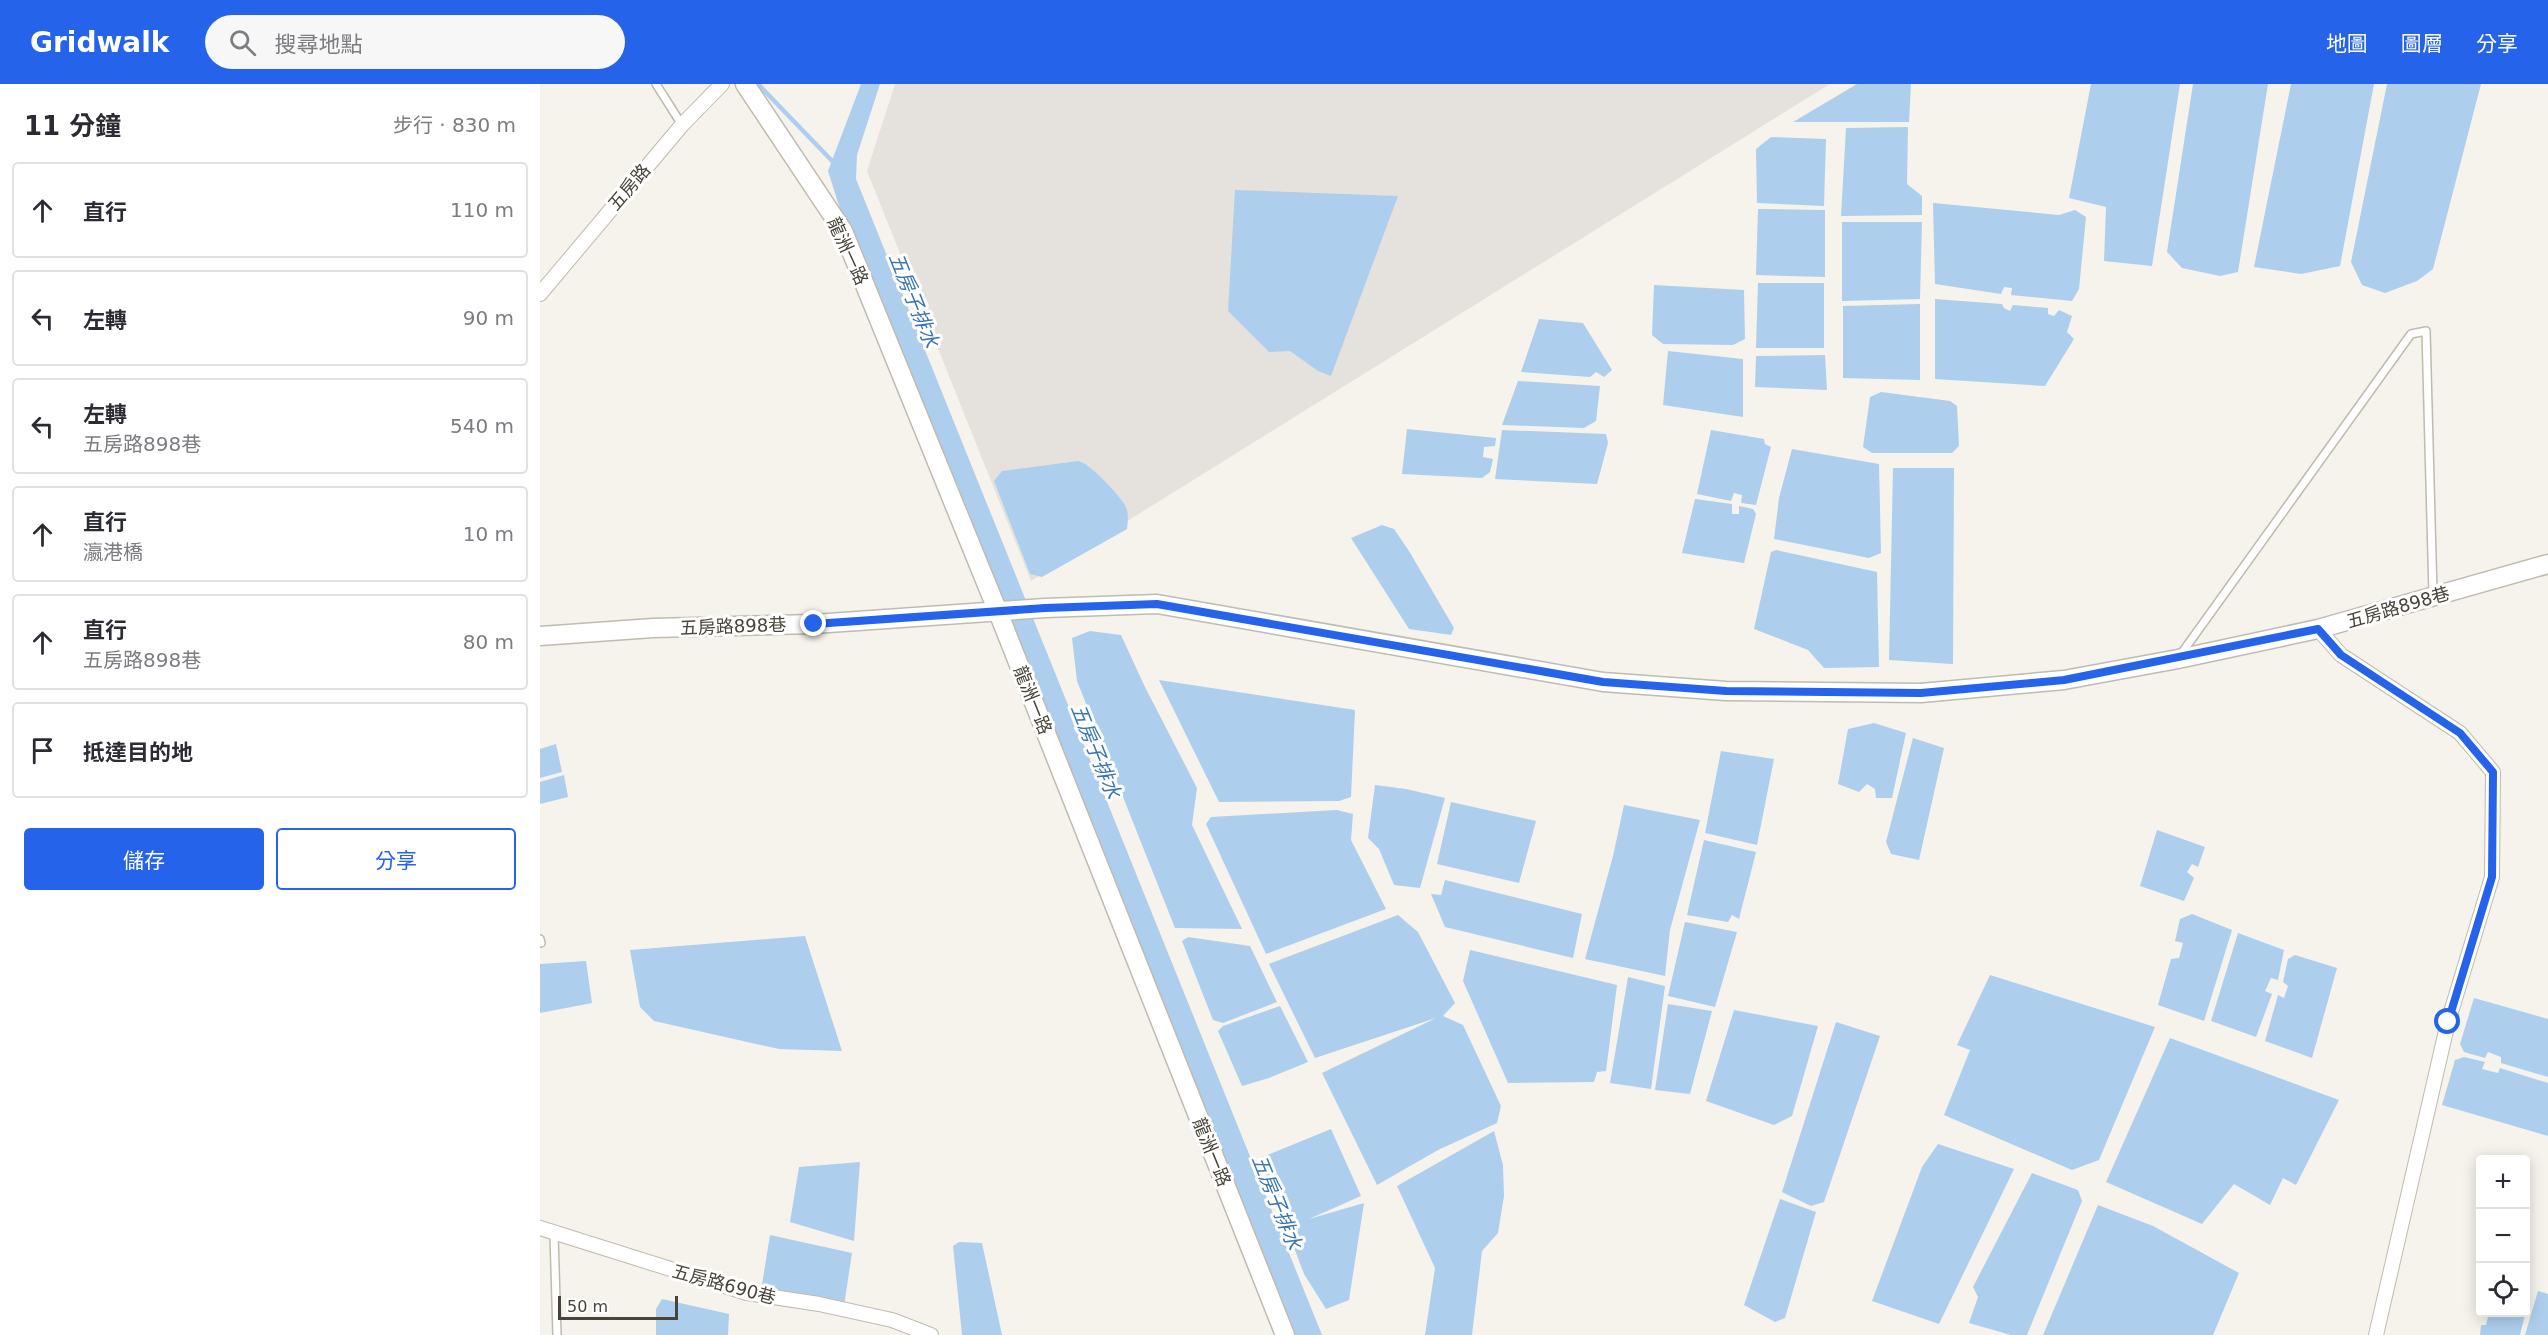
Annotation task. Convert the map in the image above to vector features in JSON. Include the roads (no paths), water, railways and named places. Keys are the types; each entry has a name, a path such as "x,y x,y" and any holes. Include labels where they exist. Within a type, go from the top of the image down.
{"street":[{"name":"五房路","path":"540,294 682,125 722,84"},
{"name":"龍洲一路","path":"745,84 843,231 998,612 1285,1335"},
{"name":"五房路898巷","path":"540,636 654,628 814,624 1034,609 1157,604 1603,682 1726,691 1921,693 2064,680 2178,659 2318,629 2548,564"},
{"path":"2318,629 2341,655 2460,733 2493,772 2492,877 2448,1022 2376,1335"},
{"name":"五房路690巷","path":"540,1228 747,1293 819,1304 892,1320 931,1335"}],"lane":[{"path":"656,84 682,125"},
{"path":"2178,659 2411,334 2426,331 2433,596"},
{"path":"554,1234 557,1335"}],"water":[{"path":"861,84 880,84 857,155 856,179 1322,1335 1291,1335 847,231 828,171"},
{"path":"1857,84 1911,84 1909,122 1793,122"},
{"path":"2091,84 2180,84 2152,266 2104,261 2106,207 2069,198"},
{"path":"2193,84 2268,84 2238,272 2220,276 2182,268 2167,252"},
{"path":"2291,84 2374,84 2340,266 2301,274 2254,267"},
{"path":"2387,84 2481,84 2433,269 2417,281 2385,293 2362,285 2351,262"},
{"path":"1908,127 1907,184 1922,196 1922,215 1841,216 1846,128"},
{"path":"1771,137 1826,139 1824,206 1757,203 1756,149"},
{"path":"1235,190 1398,196 1331,376 1318,371 1290,351 1269,352 1228,311"},
{"path":"1933,203 2059,215 2075,210 2086,217 2079,289 2072,301 2011,295 2012,288 2004,287 2001,294 1935,284"},
{"path":"1758,209 1825,210 1825,277 1756,275"},
{"path":"1842,222 1922,222 1920,299 1842,301"},
{"path":"1758,283 1824,283 1824,348 1756,348"},
{"path":"1654,285 1744,290 1745,339 1733,345 1663,344 1652,335"},
{"path":"1935,299 2002,304 2010,311 2013,305 2048,308 2048,314 2054,316 2059,310 2072,316 2067,332 2074,339 2045,386 1935,379"},
{"path":"1920,304 1920,380 1843,378 1843,306"},
{"path":"1539,319 1583,323 1612,370 1604,377 1596,372 1590,377 1521,372"},
{"path":"1668,351 1743,359 1743,417 1663,405"},
{"path":"1825,355 1827,390 1755,387 1756,356"},
{"path":"1518,381 1600,386 1596,421 1584,428 1502,425"},
{"path":"1881,392 1950,401 1957,406 1959,446 1952,453 1872,453 1863,447 1870,397"},
{"path":"1407,429 1496,438 1495,446 1484,447 1483,457 1493,459 1490,472 1482,478 1402,474"},
{"path":"1502,430 1606,434 1608,443 1597,484 1495,479"},
{"path":"1711,430 1764,439 1765,444 1771,447 1756,505 1741,503 1742,495 1734,493 1731,501 1697,494"},
{"path":"1792,449 1879,464 1881,553 1869,558 1774,539 1779,498"},
{"path":"1078,461 1096,473 1125,505 1127,529 1042,577 1030,574 994,481 1002,471"},
{"path":"1893,468 1954,468 1953,664 1889,660"},
{"path":"1695,499 1732,504 1732,514 1739,514 1739,506 1753,509 1756,514 1744,563 1682,553"},
{"path":"1382,525 1394,529 1409,551 1454,628 1451,635 1409,629 1351,538"},
{"path":"1776,550 1877,572 1879,667 1824,668 1808,650 1754,629 1771,552"},
{"path":"1090,631 1121,635 1197,788 1192,825 1242,929 1175,928 1077,681 1072,638"},
{"path":"1159,680 1355,710 1351,797 1339,801 1219,802"},
{"path":"1874,723 1906,733 1892,798 1876,798 1875,789 1867,784 1859,792 1838,784 1848,729"},
{"path":"1913,738 1944,748 1919,860 1891,854 1886,842"},
{"path":"556,744 562,772 540,778 540,749"},
{"path":"1721,751 1774,759 1757,845 1705,833"},
{"path":"564,775 568,797 540,804 540,782"},
{"path":"1375,785 1445,798 1420,888 1394,885 1379,849 1368,838"},
{"path":"1451,802 1536,821 1519,883 1437,864"},
{"path":"1624,805 1700,820 1670,930 1665,976 1585,959 1613,856"},
{"path":"1337,810 1353,814 1351,840 1386,909 1266,954 1206,824 1211,817"},
{"path":"2157,830 2205,847 2198,867 2192,864 2187,872 2194,878 2184,901 2140,886"},
{"path":"1704,840 1756,852 1739,919 1732,915 1728,922 1687,915"},
{"path":"1445,880 1582,914 1573,958 1445,927 1431,894 1441,895"},
{"path":"2192,914 2232,930 2204,1021 2158,1005 2171,959 2179,958 2183,943 2175,941 2180,919"},
{"path":"1398,915 1418,932 1455,1003 1443,1016 1463,1025 1501,1106 1497,1123 1438,1150 1377,1185 1322,1073 1436,1018 1315,1058 1269,964"},
{"path":"1685,922 1737,932 1715,1007 1668,996"},
{"path":"2238,933 2284,950 2278,980 2271,978 2265,991 2272,994 2256,1037 2211,1021"},
{"path":"805,936 842,1051 779,1049 654,1021 640,1007 630,950"},
{"path":"1188,937 1250,946 1277,1002 1223,1023 1213,1020 1182,941"},
{"path":"1470,950 1617,985 1606,1071 1597,1072 1594,1082 1508,1083 1463,981"},
{"path":"2295,955 2337,968 2312,1058 2265,1041 2278,995 2284,998 2288,986 2283,982 2288,959"},
{"path":"586,961 592,1003 540,1013 540,964"},
{"path":"1990,975 2155,1027 2099,1160 2072,1170 1944,1115 1970,1050 1957,1045"},
{"path":"1628,977 1665,986 1651,1089 1610,1083"},
{"path":"2474,998 2548,1019 2548,1077 2501,1063 2501,1057 2488,1052 2485,1058 2464,1052 2460,1044"},
{"path":"1668,1004 1712,1011 1690,1094 1655,1090"},
{"path":"1280,1006 1308,1062 1242,1086 1218,1031 1223,1026"},
{"path":"1734,1010 1818,1026 1792,1116 1774,1125 1706,1101"},
{"path":"1836,1022 1880,1036 1824,1202 1811,1206 1782,1192"},
{"path":"2170,1038 2339,1100 2296,1185 2283,1178 2270,1205 2234,1184 2202,1224 2106,1182"},
{"path":"2464,1057 2485,1062 2482,1069 2498,1073 2500,1068 2548,1083 2548,1136 2442,1105 2455,1060"},
{"name":"五房子排水","path":"1331,1129 1361,1196 1309,1219 1364,1203 1349,1300 1326,1309 1304,1274 1289,1234 1300,1223 1295,1225 1282,1215 1260,1158"},
{"path":"1494,1131 1503,1165 1504,1196 1498,1233 1482,1251 1472,1335 1425,1335 1435,1268 1397,1186"},
{"path":"1938,1144 2014,1169 1939,1324 1872,1301 1922,1167"},
{"path":"860,1162 854,1241 790,1222 799,1167"},
{"path":"2032,1173 2078,1190 2082,1201 2027,1335 2011,1335 1969,1323 1978,1297 1973,1287"},
{"path":"1780,1199 1816,1212 1785,1318 1775,1322 1744,1305"},
{"path":"2098,1205 2153,1226 2239,1273 2213,1335 2043,1335"},
{"path":"770,1235 852,1253 844,1306 761,1291"},
{"path":"959,1242 982,1243 1002,1335 962,1335 953,1246"},
{"path":"2538,1291 2548,1294 2548,1335 2525,1335"},
{"path":"662,1299 729,1314 728,1335 656,1335 656,1309"},
{"path":"2488,1317 2525,1317 2520,1335 2480,1335 2481,1325 2486,1325"}],"waterway":[{"path":"758,84 836,165"}]}
